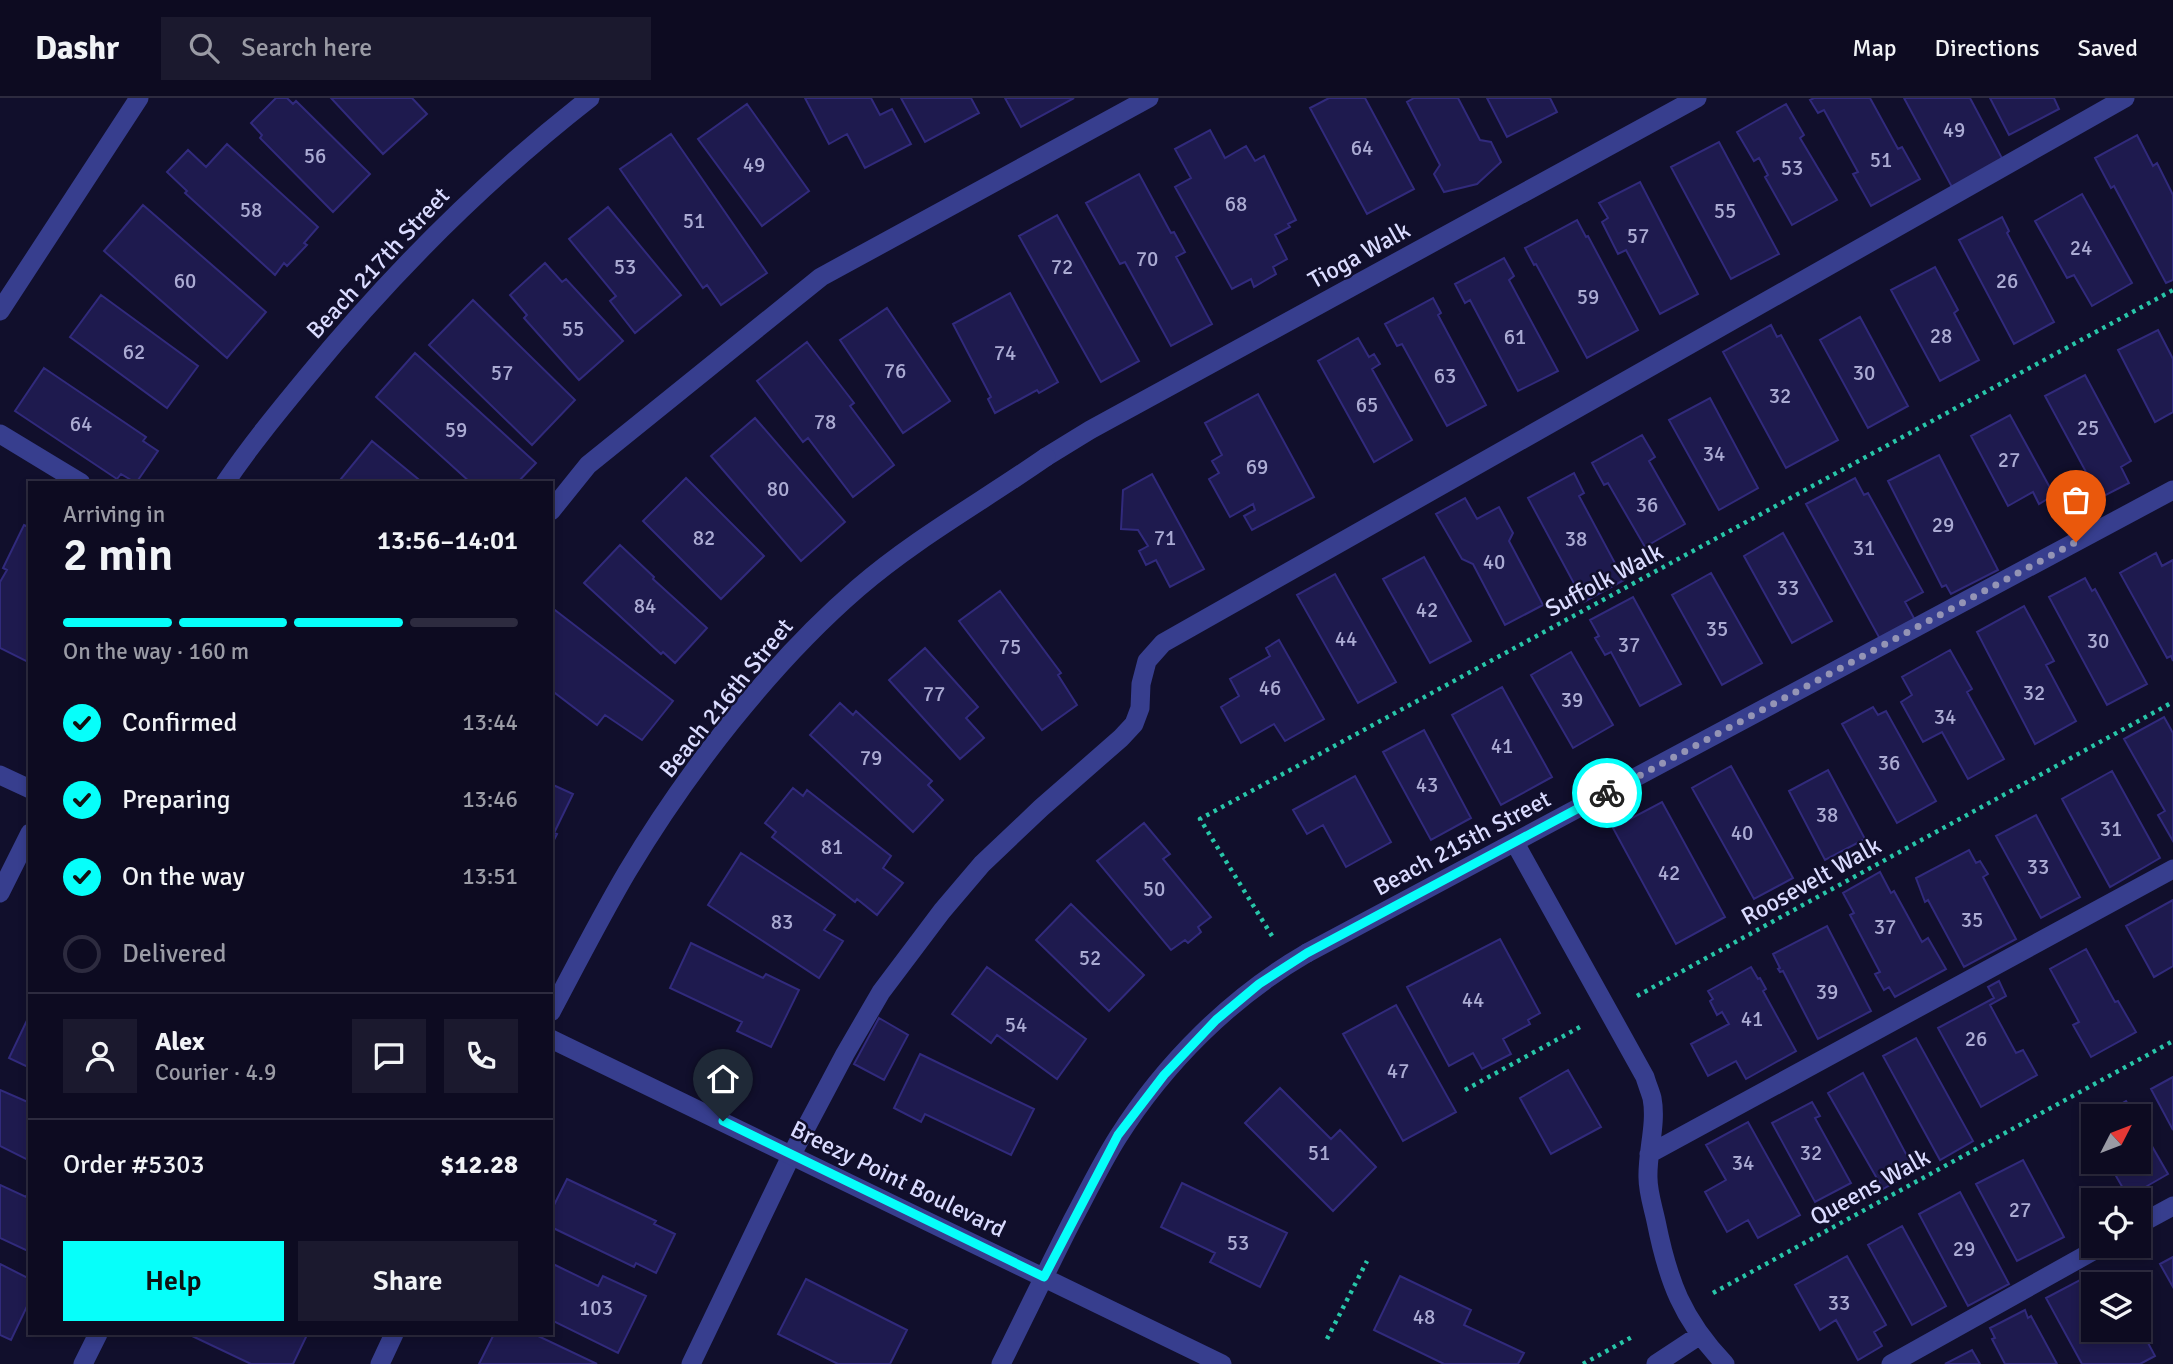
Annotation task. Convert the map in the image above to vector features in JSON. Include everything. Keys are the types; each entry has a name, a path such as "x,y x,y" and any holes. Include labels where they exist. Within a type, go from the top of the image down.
{"street":[{"path":"0,311 139,98"},
{"name":"Beach 217th Street","path":"226,481 271,421 378,293 501,171 590,98"},
{"path":"553,509 588,465 821,277 1149,98"},
{"name":"Tioga Walk","path":"1046,457 1090,430 1697,98"},
{"path":"691,1364 792,1154 881,992 942,911 982,864 1134,724 1140,708 1141,684 1147,661 1163,643 2125,98"},
{"path":"0,434 78,481"},
{"name":"Beach 216th Street","path":"553,1009 627,872 660,820 696,769 768,678 858,588 903,552 1046,457"},
{"name":"Beach 215th Street","path":"1002,1364 1102,1163 1139,1106 1216,1020 1259,984 1288,963 2173,490"},
{"path":"0,775 28,788"},
{"path":"0,893 28,837"},
{"path":"1515,843 1645,1077 1652,1098 1653,1118 1648,1180 1662,1251 1674,1291 1700,1335 1725,1364"},
{"path":"1649,1154 2173,869"},
{"name":"Breezy Point Boulevard","path":"553,1040 1222,1364"},
{"path":"2151,1218 2173,1206"},
{"path":"1891,1364 2081,1258"},
{"path":"83,1364 98,1335"},
{"path":"380,1364 394,1335"},
{"path":"1656,1364 1700,1335"}],"path":[{"name":"Suffolk Walk","path":"1288,963 1200,819 2173,290"},
{"name":"Roosevelt Walk","path":"1465,1090 2173,702"},
{"name":"Queens Walk","path":"1583,1364 2173,1041"},
{"path":"1327,1339 1367,1261"}],"building":[{"path":"276,98 287,98 293,104 296,101 370,174 333,212 260,138 262,135 251,123"},
{"path":"331,98 412,98 427,114 383,154"},
{"path":"805,98 871,98 880,115 892,109 911,144 865,168 847,134 829,144"},
{"path":"901,98 971,98 979,113 925,142"},
{"path":"1005,98 1074,98 1021,127"},
{"path":"1329,98 1365,98 1414,189 1367,214 1310,108"},
{"path":"1414,98 1458,98 1480,140 1491,142 1501,162 1477,184 1444,192 1434,174 1440,165 1407,102"},
{"path":"1487,98 1550,98 1557,112 1507,137"},
{"path":"1870,98 1898,149 1902,147 1920,179 1871,206 1853,174 1858,172 1824,110 1818,113 1810,100"},
{"path":"1904,98 1970,98 2004,162 1953,189"},
{"path":"1990,98 2054,98 2059,109 2009,135"},
{"path":"747,104 809,191 762,226 698,139"},
{"path":"1786,104 1804,135 1800,138 1837,200 1792,225 1765,177 1768,175 1759,158 1754,161 1737,132"},
{"path":"1210,130 1225,158 1246,146 1255,161 1264,156 1296,220 1288,224 1290,227 1275,235 1287,259 1273,267 1276,274 1254,287 1251,279 1232,289 1175,187 1191,178 1175,149"},
{"path":"671,134 767,273 721,305 707,285 703,288 620,169"},
{"path":"2137,135 2153,166 2157,163 2173,195 2173,280 2166,283 2114,186 2111,188 2095,158"},
{"path":"1719,142 1779,254 1731,279 1671,167"},
{"path":"227,144 318,227 304,243 307,245 287,266 284,263 275,275 185,193 187,191 167,172 188,150 206,167"},
{"path":"1139,174 1171,233 1174,232 1185,252 1176,257 1212,324 1171,346 1125,262 1120,264 1086,203"},
{"path":"1640,182 1698,294 1660,314 1626,250 1618,254 1602,222 1608,218 1599,203"},
{"path":"2082,194 2132,283 2092,306 2074,275 2067,278 2035,221"},
{"path":"143,205 266,312 227,358 104,251"},
{"path":"608,207 681,295 635,333 610,301 616,296 569,239"},
{"path":"1057,215 1139,361 1101,382 1019,236"},
{"path":"2002,217 2009,231 2007,233 2054,322 2014,344 1959,240"},
{"path":"1577,220 1638,330 1587,358 1525,248"},
{"path":"1504,258 1514,276 1509,280 1558,371 1518,391 1470,300 1465,303 1455,284"},
{"path":"545,263 562,282 566,279 623,341 579,380 524,318 527,315 510,295"},
{"path":"1935,267 1958,310 1954,313 1979,360 1940,381 1891,290"},
{"path":"1010,293 1058,382 995,413 988,399 991,397 953,324"},
{"path":"101,295 198,366 167,408 70,337"},
{"path":"1433,298 1441,313 1438,315 1486,405 1447,426 1402,344 1397,346 1385,324"},
{"path":"473,300 575,400 532,445 429,345"},
{"path":"887,308 950,401 903,433 840,340"},
{"path":"1860,317 1908,406 1868,428 1820,340"},
{"path":"1771,325 1777,337 1781,335 1838,440 1786,468 1723,352"},
{"path":"2158,330 2173,359 2173,412 2155,422 2118,350"},
{"path":"1358,338 1369,357 1374,354 1380,364 1372,369 1412,440 1374,462 1318,361"},
{"path":"807,342 854,403 850,406 894,465 853,497 808,438 803,442 757,381"},
{"path":"415,353 536,463 519,481 469,481 376,397"},
{"path":"44,368 146,437 143,441 158,451 137,481 121,474 117,479 15,411"},
{"path":"2085,375 2131,461 2121,467 2129,483 2100,498 2045,396"},
{"path":"1258,394 1314,497 1252,530 1244,516 1255,510 1253,504 1230,517 1209,479 1219,473 1212,461 1222,455 1205,423"},
{"path":"1710,398 1758,488 1719,510 1669,420"},
{"path":"2010,415 2054,495 2039,504 2033,492 2008,506 1971,436"},
{"path":"755,418 845,522 801,561 711,456"},
{"path":"1642,435 1655,457 1649,461 1685,524 1645,547 1608,483 1604,485 1592,463"},
{"path":"372,441 421,481 341,481"},
{"path":"1939,455 1998,570 1951,594 1946,585 1942,587 1888,481"},
{"path":"1574,473 1584,493 1579,496 1624,580 1584,602 1528,498"},
{"path":"1152,474 1204,569 1170,587 1156,560 1146,565 1139,551 1148,546 1138,530 1121,529 1123,490"},
{"path":"686,478 764,556 721,599 643,521"},
{"path":"1855,478 1864,495 1868,493 1923,592 1905,602 1915,620 1880,639 1806,504"},
{"path":"1465,498 1477,519 1499,507 1513,533 1509,541 1543,605 1505,625 1473,564 1462,559 1436,514"},
{"path":"24,525 28,527 28,662 0,648 0,582 7,570 3,568"},
{"path":"1783,533 1832,621 1792,643 1744,556"},
{"path":"620,545 707,628 675,663 663,652 661,654 584,583"},
{"path":"2156,553 2162,566 2173,560 2173,661 2171,656 2167,658 2120,573"},
{"path":"1424,557 1471,641 1430,663 1383,579"},
{"path":"1711,573 1762,663 1722,685 1672,595"},
{"path":"1335,574 1396,682 1358,703 1297,595"},
{"path":"2085,578 2092,591 2095,589 2147,684 2107,705 2049,597"},
{"path":"1000,591 1061,673 1058,675 1077,705 1042,730 959,621"},
{"path":"1633,597 1681,684 1640,706 1611,652 1605,655 1595,638 1599,636 1590,620"},
{"path":"2024,606 2054,661 2046,665 2076,721 2035,744 1977,632"},
{"path":"553,609 673,701 642,740 605,715 597,725 553,692"},
{"path":"1279,640 1324,719 1285,741 1274,724 1241,743 1221,707 1239,696 1230,679 1270,656 1266,648"},
{"path":"925,648 978,707 966,718 984,738 960,759 889,680"},
{"path":"1950,650 1972,689 1967,692 2004,759 1968,779 1942,732 1923,742 1901,702 1912,695 1902,677"},
{"path":"1571,652 1613,725 1573,748 1531,675"},
{"path":"1502,687 1552,777 1501,805 1452,715"},
{"path":"840,703 853,715 856,711 932,781 928,785 943,800 913,832 810,735"},
{"path":"1873,707 1878,715 1886,711 1936,801 1897,823 1842,724"},
{"path":"2164,717 2173,733 2173,841 2158,815 2165,811 2124,739"},
{"path":"1424,730 1471,818 1431,840 1383,752"},
{"path":"1731,766 1793,878 1754,899 1692,788"},
{"path":"1828,770 1865,839 1825,860 1789,791"},
{"path":"2112,771 2160,858 2110,887 2062,799"},
{"path":"1355,776 1391,842 1346,867 1323,825 1307,834 1293,810"},
{"path":"553,785 573,794 554,833 557,834 553,842"},
{"path":"793,788 803,796 807,790 891,856 883,868 903,883 877,915 857,899 855,902 772,837 776,832 765,823"},
{"path":"1662,802 1725,917 1676,944 1613,828"},
{"path":"2036,815 2080,897 2041,918 1996,836"},
{"path":"1144,823 1170,854 1163,859 1211,917 1198,927 1201,932 1188,943 1185,940 1171,950 1097,861"},
{"path":"1969,850 1976,863 1980,861 1988,874 1983,877 2016,939 1964,967 1928,900 1925,902 1916,878"},
{"path":"741,853 835,915 824,930 843,941 819,978 708,905"},
{"path":"1880,872 1891,893 1894,891 1922,942 1928,938 1946,969 1895,997 1889,987 1884,990 1875,974 1880,972 1850,915 1854,913 1843,893"},
{"path":"2173,900 2173,966 2154,977 2126,926"},
{"path":"1071,904 1144,975 1109,1011 1036,940"},
{"path":"1827,926 1871,1011 1818,1039 1783,971 1778,969 1780,968 1773,954"},
{"path":"1500,939 1540,1013 1528,1020 1530,1024 1503,1039 1511,1054 1482,1069 1473,1053 1449,1066 1407,987"},
{"path":"691,943 763,978 766,974 799,990 771,1047 737,1031 742,1022 670,988"},
{"path":"2086,949 2115,1002 2118,1001 2136,1032 2091,1057 2073,1025 2079,1022 2050,969"},
{"path":"987,967 1086,1039 1057,1079 997,1035 991,1043 952,1014"},
{"path":"1751,967 1766,989 1763,991 1796,1051 1746,1079 1736,1061 1708,1076 1691,1044 1729,1024 1722,1012 1717,1015 1708,991"},
{"path":"1999,981 2006,996 1990,1005 2016,1053 2023,1050 2037,1075 1981,1107 1938,1028 1994,998 1988,987"},
{"path":"1396,1005 1456,1112 1403,1141 1343,1034"},
{"path":"28,1018 28,1067 9,1058"},
{"path":"879,1018 908,1035 884,1080 854,1064"},
{"path":"1916,1038 1973,1141 1940,1160 1883,1056"},
{"path":"920,1054 1034,1109 1011,1155 925,1114 921,1122 894,1108"},
{"path":"1568,1070 1601,1127 1551,1154 1520,1098"},
{"path":"1863,1073 1915,1171 1883,1189 1828,1093"},
{"path":"2173,1077 2173,1130 2151,1089"},
{"path":"1280,1088 1331,1139 1340,1130 1376,1167 1333,1211 1245,1123"},
{"path":"0,1090 28,1102 28,1160 0,1146"},
{"path":"1812,1102 1820,1116 1815,1118 1851,1183 1815,1202 1772,1123"},
{"path":"1748,1122 1800,1215 1758,1238 1748,1220 1727,1232 1705,1192 1726,1180 1706,1145"},
{"path":"2151,1145 2168,1174 2144,1188 2123,1188 2115,1174 2151,1174"},
{"path":"2023,1160 2064,1237 2017,1261 1976,1184"},
{"path":"567,1179 656,1221 654,1224 675,1234 656,1273 636,1263 634,1267 553,1228 553,1207"},
{"path":"1182,1183 1287,1233 1260,1287 1210,1262 1215,1253 1161,1227"},
{"path":"0,1185 26,1197 28,1192 28,1251 0,1238"},
{"path":"1960,1192 2009,1284 1968,1306 1919,1214"},
{"path":"1902,1226 1946,1306 1912,1325 1868,1245"},
{"path":"1847,1256 1886,1325 1874,1332 1882,1346 1858,1360 1836,1320 1820,1330 1795,1285"},
{"path":"2173,1257 2173,1287 2160,1264"},
{"path":"0,1264 28,1278 28,1304 11,1340 0,1335"},
{"path":"553,1264 598,1286 603,1276 646,1296 618,1353 553,1321"},
{"path":"1400,1276 1471,1310 1464,1325 1524,1353 1518,1364 1444,1364 1374,1330"},
{"path":"806,1279 907,1330 890,1364 838,1364 778,1334"},
{"path":"2080,1280 2081,1342 2148,1342 2155,1356 2140,1364 2082,1364 2046,1298"},
{"path":"2025,1310 2028,1318 2031,1316 2057,1364 2005,1364 1992,1339 1995,1338 1990,1328"},
{"path":"307,1335 293,1364 251,1364 192,1336"},
{"path":"494,1335 536,1335 597,1364 479,1364"},
{"path":"1972,1350 1980,1364 1945,1364"}],"way so far":[{"path":"1607,793 2076,542"}],"route":[{"path":"723,1121 1044,1277 1118,1135 1164,1075 1216,1020 1288,963 1607,793"}]}
